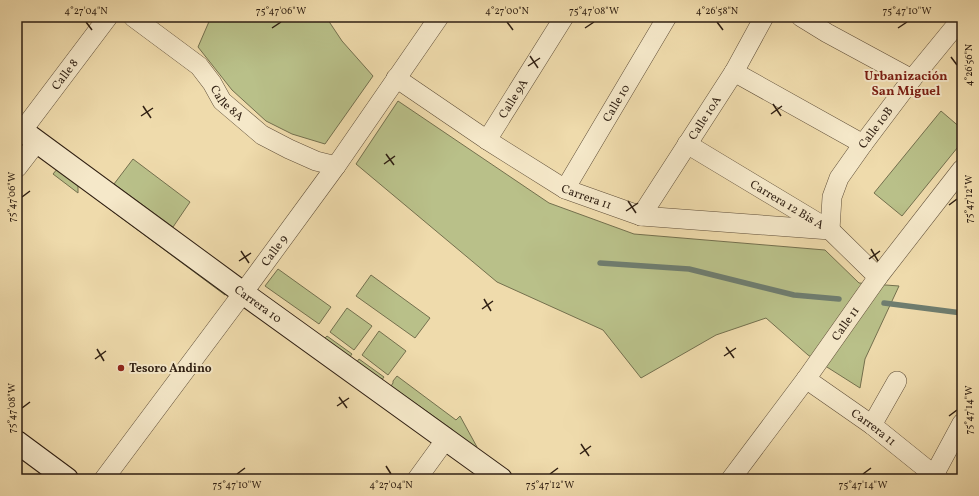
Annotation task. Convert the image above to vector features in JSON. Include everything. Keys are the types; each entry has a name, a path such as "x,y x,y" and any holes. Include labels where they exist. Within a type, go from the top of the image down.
{"main road":[{"name":"Carrera 10","path":"26,133 501,479"},
{"path":"17,442 67,479"}],"street":[{"name":"Calle 8","path":"17,168 26,133 108,17"},
{"name":"Calle 8A","path":"133,17 199,66 212,83 222,101 262,135 316,161 336,166"},
{"name":"Calle 9","path":"104,479 244,293 336,166 439,17"},
{"name":"Calle 9A","path":"487,140 564,17"},
{"name":"Calle 10","path":"565,189 667,17"},
{"name":"Calle 10A","path":"641,216 734,72 764,17"},
{"path":"801,17 912,80"},
{"name":"Calle 10B","path":"830,230 832,196 840,178 863,144 962,18"},
{"path":"734,72 863,144"},
{"name":"Carrera 11","path":"396,78 487,140 565,189 641,216 830,230"},
{"name":"Carrera 12 Bis A","path":"687,144 830,230 878,277"},
{"name":"Calle 11","path":"731,479 806,379 878,277 962,169"},
{"name":"Carrera 11","path":"806,379 872,425 937,477"},
{"path":"872,425 897,381"},
{"path":"937,477 962,423"},
{"path":"417,479 446,439"}],"green space":[{"path":"211,17 326,17 342,41 373,76 325,144 292,134 266,121 232,90 198,47"},
{"path":"398,101 549,203 634,234 825,250 859,283 899,286 865,359 860,388 808,355 766,318 716,335 641,378 603,330 497,282 356,164"},
{"path":"941,111 962,129 962,142 902,216 874,193"},
{"path":"133,159 190,202 173,227 114,184"},
{"path":"58,168 78,183 78,193 53,174"},
{"path":"89,191 227,293 225,295 88,193"},
{"path":"278,269 331,307 319,324 265,286"},
{"path":"371,275 430,318 415,338 356,296"},
{"path":"347,308 372,326 354,350 330,332"},
{"path":"379,331 406,351 388,375 362,355"},
{"path":"327,336 352,354 349,358 324,339"},
{"path":"359,359 384,377 381,381 356,363"},
{"path":"397,376 456,420 460,416 477,447 475,449 452,432 453,430 391,386"}],"waterway":[{"path":"600,263 689,269 794,295 839,299"},
{"path":"884,303 962,313"}],"place":[{"name":"Tesoro Andino","path":"121,368"}],"district":[{"name":"Urbanización San Miguel","path":"906,82"}]}
